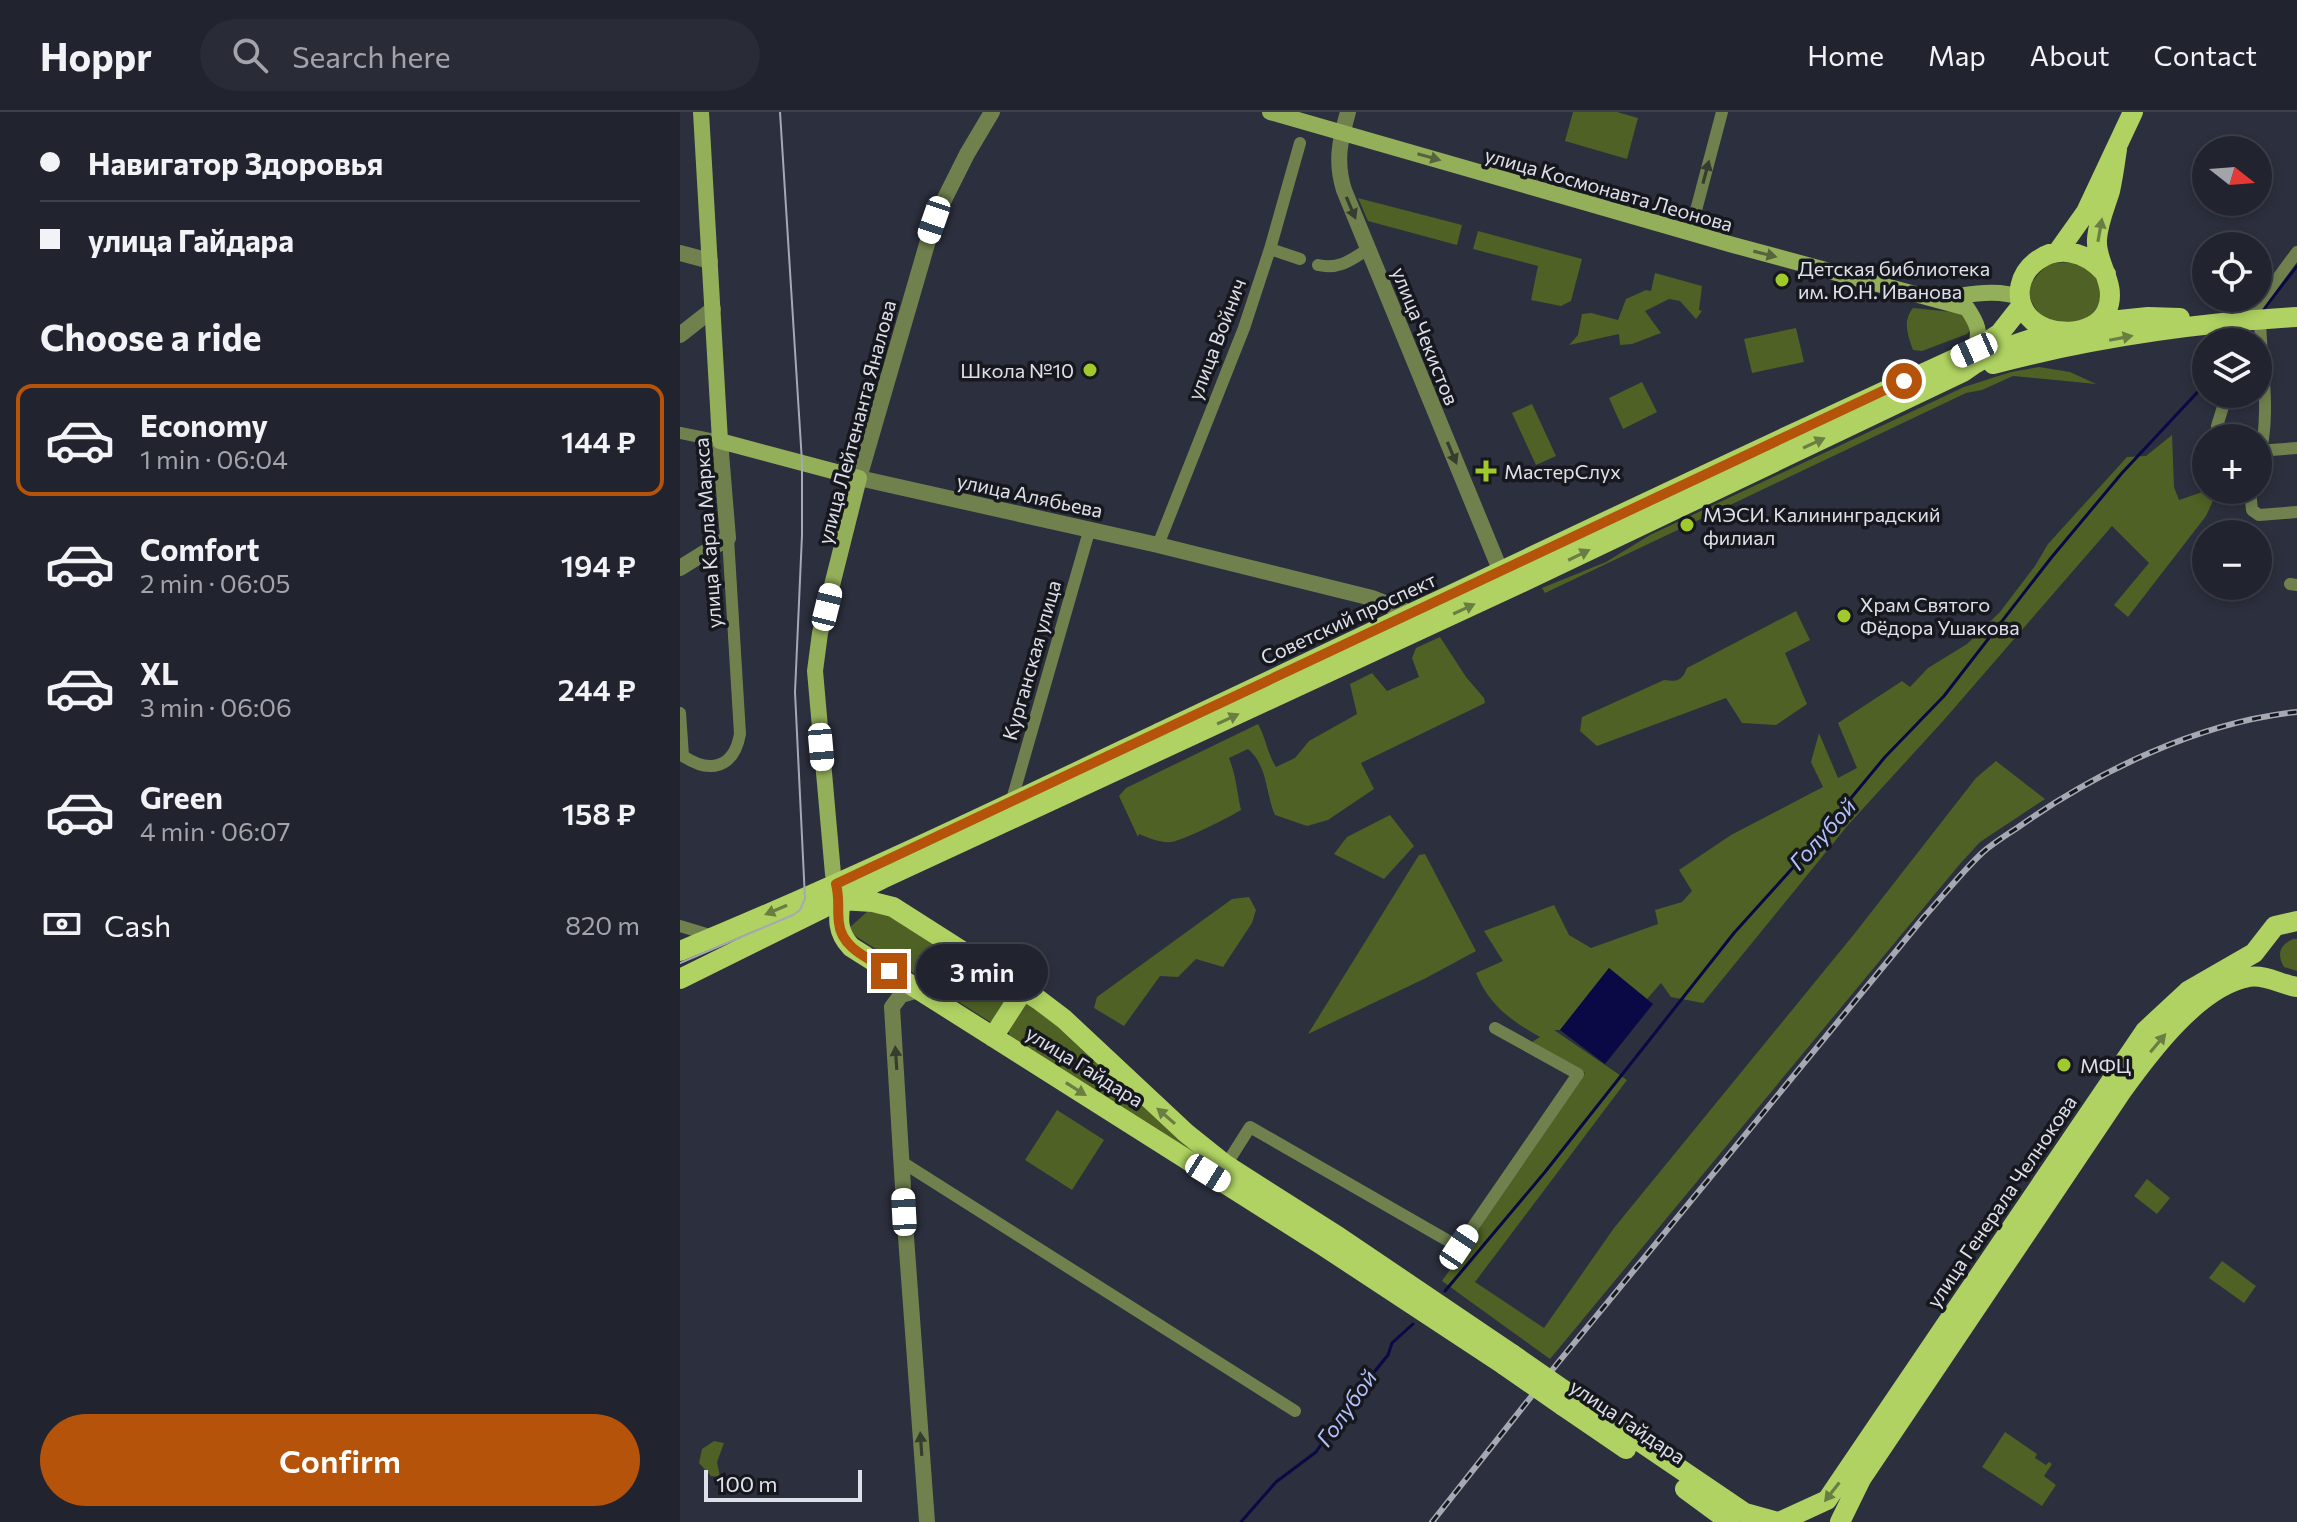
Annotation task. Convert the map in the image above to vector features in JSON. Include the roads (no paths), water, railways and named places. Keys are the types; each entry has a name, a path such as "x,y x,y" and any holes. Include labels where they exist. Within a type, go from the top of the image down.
{"main road":[{"name":"улица Карла Маркса","path":"701,112 720,441"},
{"name":"улица Космонавта Леонова","path":"1270,112 1690,233 1938,298 1967,308 1978,324 1974,350"},
{"path":"2059,250 2086,212 2133,112"},
{"path":"2106,274 2088,259 2059,250 2040,256 2029,268 2022,283 2022,302 2030,318 2056,332 2087,328 2100,322 2112,292 2097,240 2117,149"},
{"name":"улица Космонавта Леонова","path":"1938,298 1991,292 2008,293 2022,302"},
{"name":"Советский проспект","path":"680,979 796,922 838,892 1011,803 1974,350 2000,333 2022,302"},
{"name":"Советский проспект","path":"2100,322 2148,317 2220,321 2297,317"},
{"name":"Советский проспект","path":"1963,372 2024,356 2220,321"},
{"name":"Советский проспект","path":"680,951 903,869 1525,581 1963,372 1981,359 2021,342 2056,332"},
{"name":"улица Алябьева","path":"720,441 859,478"},
{"name":"улица Лейтенанта Яналова","path":"838,892 833,874 815,671 820,633 859,478"},
{"path":"902,911 896,892 903,869"},
{"path":"838,892 840,932 851,947"},
{"name":"улица Гайдара","path":"838,892 902,911 1024,989 1064,1019 1186,1133 1226,1165 1339,1237 1567,1400 1745,1513 1778,1522 1802,1513"},
{"name":"улица Генерала Челнокова","path":"1840,1522 1861,1479 2076,1146 2125,1058 2159,1016 2203,980 2254,953 2275,926 2297,921"},
{"name":"улица Гайдара","path":"796,922 851,947 1508,1360"},
{"name":"улица Генерала Челнокова","path":"2265,940 2262,954 2266,971 2289,985"},
{"name":"улица Генерала Челнокова","path":"1802,1513 1827,1500 2076,1146 2166,1034 2191,1010 2224,988 2249,977 2289,985"},
{"path":"993,1037 1024,989"},
{"name":"улица Гайдара","path":"1567,1400 1730,1522"},
{"path":"1802,1513 1825,1522"}],"street":[{"name":"улица Лейтенанта Яналова","path":"859,478 934,220 992,112"},
{"name":"улица Чекистов","path":"1348,112 1338,150 1341,183 1501,572"},
{"path":"1690,233 1722,112"},
{"name":"улица Войнич","path":"1158,545 1244,328 1300,143"},
{"path":"1270,249 1300,259"},
{"path":"1318,265 1329,268 1340,266 1368,249"},
{"path":"2257,328 2256,320 2297,252"},
{"path":"680,253 710,261"},
{"path":"680,335 713,309"},
{"name":"улица Алябьева","path":"680,433 720,441"},
{"name":"улица Карла Маркса","path":"680,713 683,756 692,762 712,766 723,764 738,747 740,734 720,441"},
{"path":"2272,453 2297,448"},
{"name":"улица Алябьева","path":"859,478 1090,528 1372,598 1413,614"},
{"path":"2251,504 2252,510 2259,515 2297,512"},
{"name":"Курганская улица","path":"1011,803 1090,528"},
{"path":"680,568 728,538"},
{"path":"1372,598 1382,628"},
{"path":"680,926 716,936"},
{"path":"918,990 901,995 892,1007 927,1522"},
{"path":"1226,1165 1250,1127 1459,1247 1578,1074 1495,1028"},
{"path":"902,1162 1295,1411"}],"waterway":[{"name":"Голубой","path":"2272,298 2297,266"},
{"name":"Голубой","path":"1445,1291 1545,1172 1734,933 1885,757 1944,696 2051,558 2122,473 2192,398"},
{"name":"Голубой","path":"1241,1522 1276,1482 1316,1452 1350,1402 1388,1355 1392,1343 1413,1324"}],"tram line":[{"path":"680,963 793,915 800,910 805,899 795,692 802,462 780,112"}],"railway":[{"path":"1432,1522 1557,1364 1924,917 1982,853 2048,807 2114,769 2186,738 2223,726 2297,712"}],"place":[{"name":"Детская библиотека им. Ю.Н. Иванова","path":"1782,280"},
{"name":"Школа №10","path":"1090,370"},
{"name":"МастерСлух","path":"1486,471"},
{"name":"МЭСИ. Калининградский филиал","path":"1687,525"},
{"name":"Храм Святого Фёдора Ушакова","path":"1844,616"},
{"name":"МФЦ","path":"2064,1065"}]}
